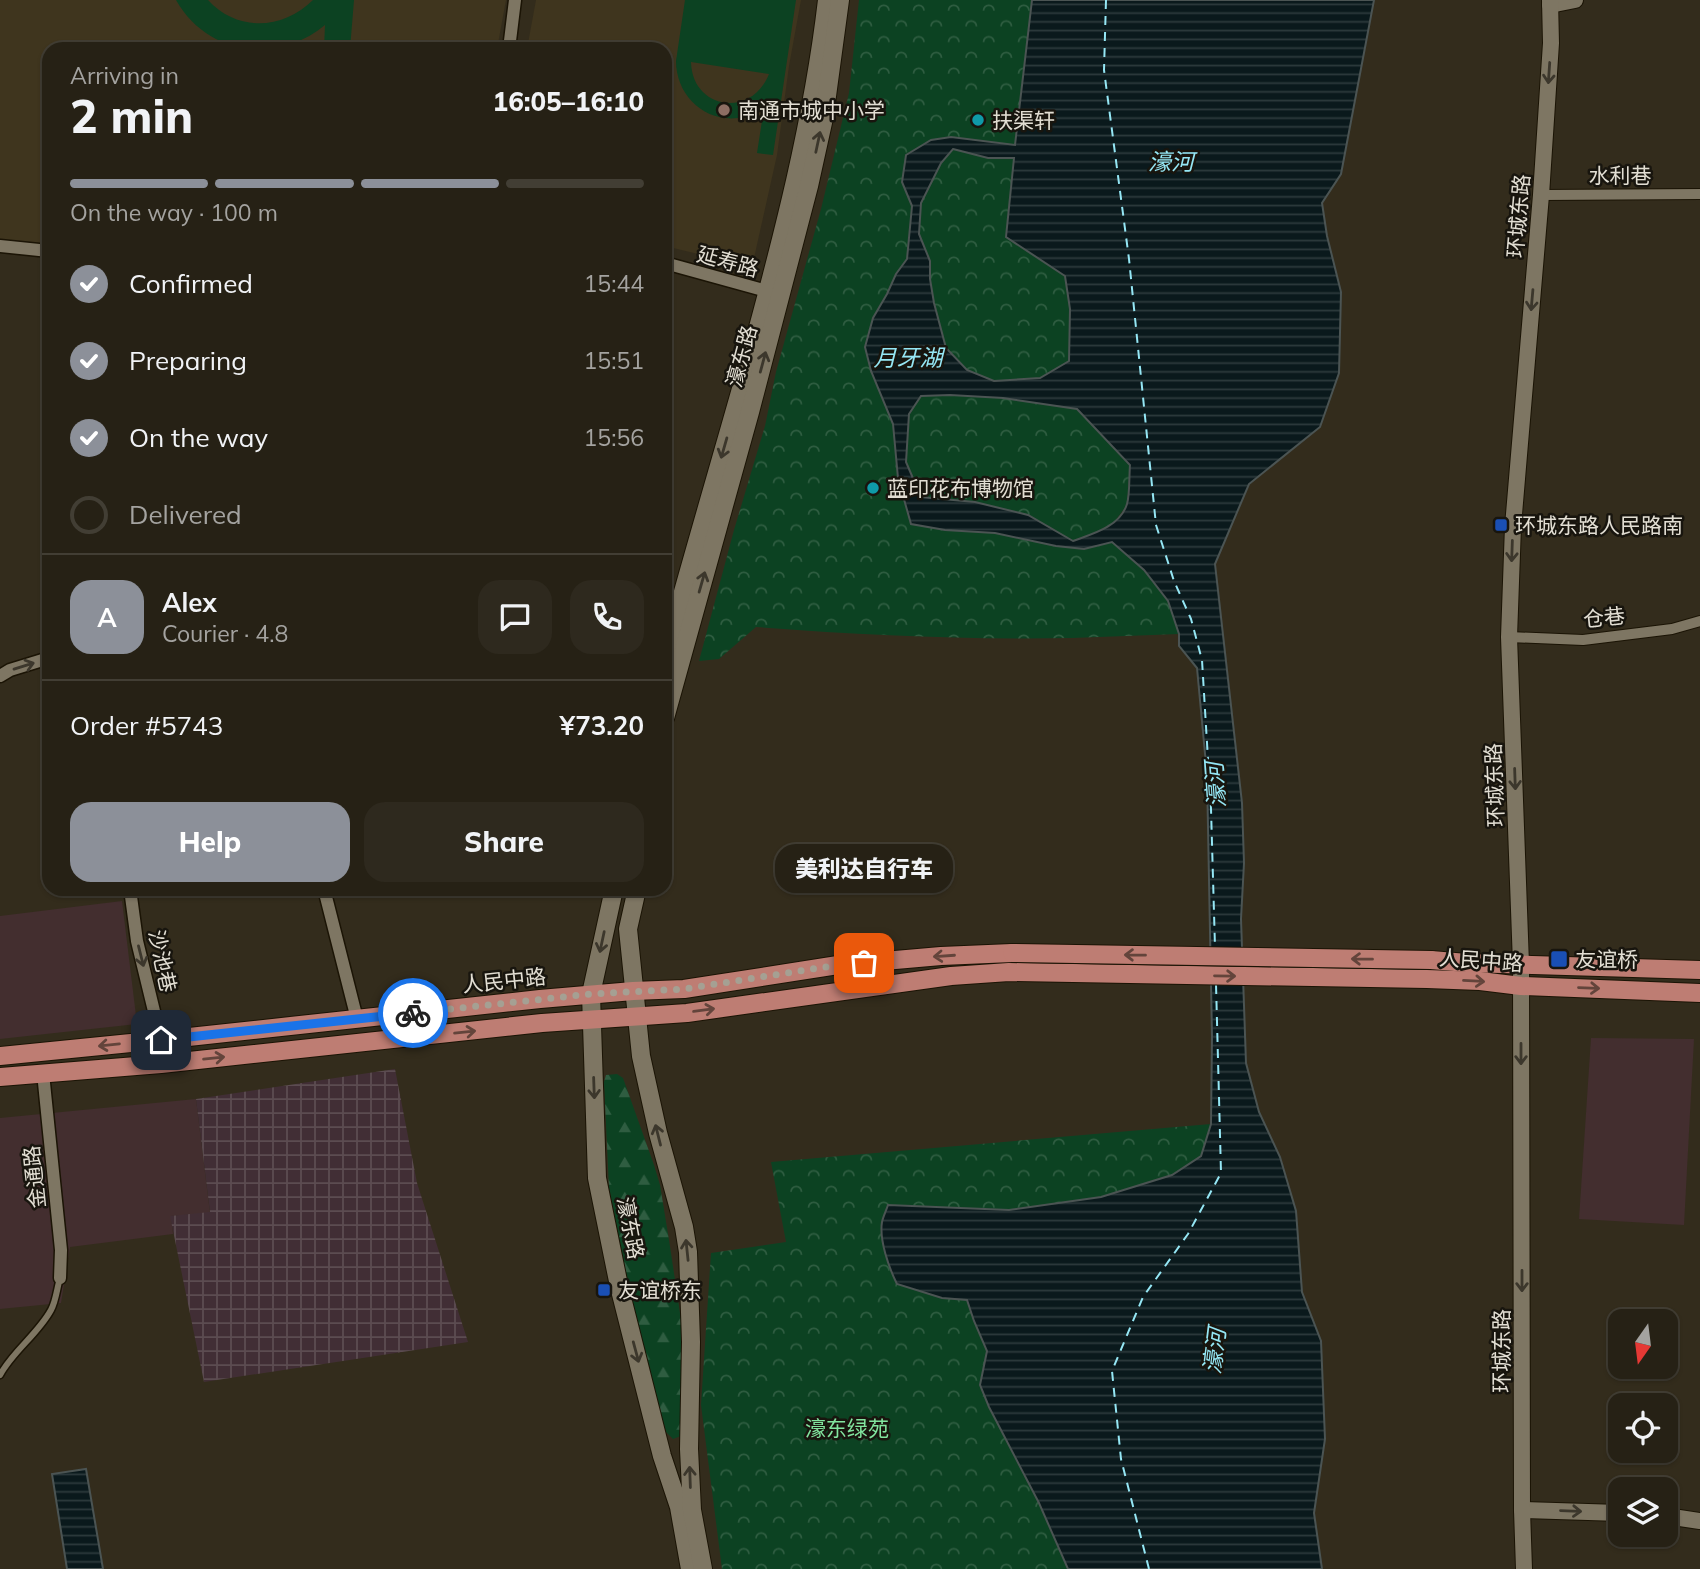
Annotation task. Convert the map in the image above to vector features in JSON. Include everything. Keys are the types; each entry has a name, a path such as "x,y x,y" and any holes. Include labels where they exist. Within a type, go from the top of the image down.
{"main road":[{"name":"濠东路","path":"672,692 774,293 810,109 827,0"},
{"name":"濠东路","path":"672,620 809,186 824,118 840,0"},
{"name":"濠东路","path":"612,896 591,994 597,1178 619,1286 662,1456 679,1507 690,1569"},
{"path":"635,896 628,929 641,1056 688,1252 692,1510 703,1569"},
{"name":"人民中路","path":"0,1056 591,994 684,989 838,965 941,956 1012,953 1431,960 1700,970"},
{"name":"人民中路","path":"636,1017 687,1013 951,976 1009,972 1427,979 1521,986 1700,993"},
{"path":"0,1077 161,1064 636,1017"}],"street":[{"path":"510,42 515,0"},
{"path":"1550,2 1575,0"},
{"name":"环城东路","path":"1524,1569 1521,964 1509,637 1513,526 1541,195 1550,2"},
{"name":"水利巷","path":"1541,195 1700,194"},
{"path":"0,246 42,250"},
{"name":"延寿路","path":"672,265 774,293"},
{"name":"仓巷","path":"1509,637 1583,640 1672,629 1700,621"},
{"path":"672,634 683,635 690,625"},
{"path":"0,676 9,670 42,660"},
{"name":"沙池巷","path":"131,896 137,941 161,1040"},
{"path":"326,896 357,1019"},
{"name":"金通路","path":"43,1073 61,1250 60,1278"},
{"path":"1522,1510 1608,1513"},
{"path":"1678,1518 1700,1521"}],"lane":[{"path":"0,1375 52,1308 60,1278"}],"shaded area":[{"path":"0,0 506,0 498,42 42,42 42,250 0,246"},
{"name":"南通市城中小学","path":"536,0 801,0 777,155 752,267 672,248 672,42 528,42"},
{"path":"122,901 137,1024 0,1039 0,916"},
{"path":"1591,1038 1694,1039 1684,1225 1579,1219"},
{"path":"395,1069 417,1183 468,1342 204,1382 170,1216 210,1212 196,1099"},
{"path":"196,1099 210,1213 171,1216 173,1234 70,1247 61,1303 0,1309 0,1118"}],"green space":[{"path":"176,0 208,0 232,18 260,23 288,17 313,0 354,0 351,42 324,42 325,25 296,42 222,42 189,19"},
{"path":"685,0 796,0 773,155 757,153 764,108 738,118 714,116 703,111 694,104 681,85 676,61","holes":["691,62 769,74 761,88 749,98 724,102 711,98 701,90 694,78"]},
{"path":"859,0 1033,0 1006,237 1065,276 1070,309 1069,361 1077,409 1130,465 1127,505 1115,521 1112,542 1151,577 1164,593 1179,634 993,638 874,635 756,627 719,659 699,661 765,426 776,372 821,209 849,93"},
{"path":"617,1074 623,1078 654,1165 669,1240 683,1333 681,1436 673,1439 666,1432 637,1328 609,1188 604,1082 606,1075"},
{"name":"濠东绿苑","path":"1211,1124 1201,1156 1172,1175 1101,1197 1009,1210 888,1205 887,1255 897,1284 942,1298 967,1300 987,1351 981,1385 989,1407 1039,1503 1068,1569 722,1569 701,1405 711,1253 786,1242 771,1162"}],"water":[{"path":"1032,0 1374,0 1341,174 1322,203 1341,292 1339,373 1320,427 1249,484 1215,564 1242,803 1244,863 1241,919 1246,1063 1259,1112 1280,1157 1296,1211 1302,1292 1321,1341 1325,1439 1314,1513 1322,1569 1068,1569 1039,1503 980,1385 987,1351 967,1300 942,1298 897,1284 883,1245 881,1229 888,1205 1009,1210 1101,1197 1172,1175 1201,1156 1211,1124 1207,775 1197,668 1179,646 1179,634 1168,601 1144,570 1112,542 1084,549 995,533 945,530 911,524 898,478 893,424 871,371 865,347 873,318 907,259 912,206 902,182 906,155 931,140 951,137 1015,145","holes":["953,149 988,158 1014,158 1006,237 1065,276 1070,309 1069,361 1040,378 994,381 967,370 946,348 934,303 930,261 919,234 921,203 941,163","921,396 1003,398 1077,409 1130,465 1128,500 1123,512 1104,529 1073,541 1028,515 975,502 921,497 906,462 909,414"]},
{"path":"86,1469 103,1569 67,1569 52,1474"}],"ferry route":[{"path":"1106,0 1104,70 1129,259 1156,525 1174,581 1191,619 1202,660 1211,809 1215,947"},
{"path":"1149,1569 1121,1459 1112,1371 1143,1297 1188,1234 1221,1173 1216,984"}],"way so far":[{"path":"413,1013 591,994 684,989 864,963"}],"place":[{"name":"南通市城中小学","path":"724,110"},
{"name":"扶渠轩","path":"978,120"},
{"name":"蓝印花布博物馆","path":"873,488"},
{"name":"环城东路人民路南","path":"1501,525"},
{"name":"友谊桥","path":"1559,959"},
{"name":"美利达自行车","path":"864,963"},
{"name":"友谊桥东","path":"604,1290"}],"route":[{"path":"161,1040 413,1013"}],"water label":[{"name":"濠河","path":"1171,161"},
{"name":"月牙湖","path":"908,357"},
{"name":"濠河","path":"1215,785"},
{"name":"濠河","path":"1214,1351"}]}
